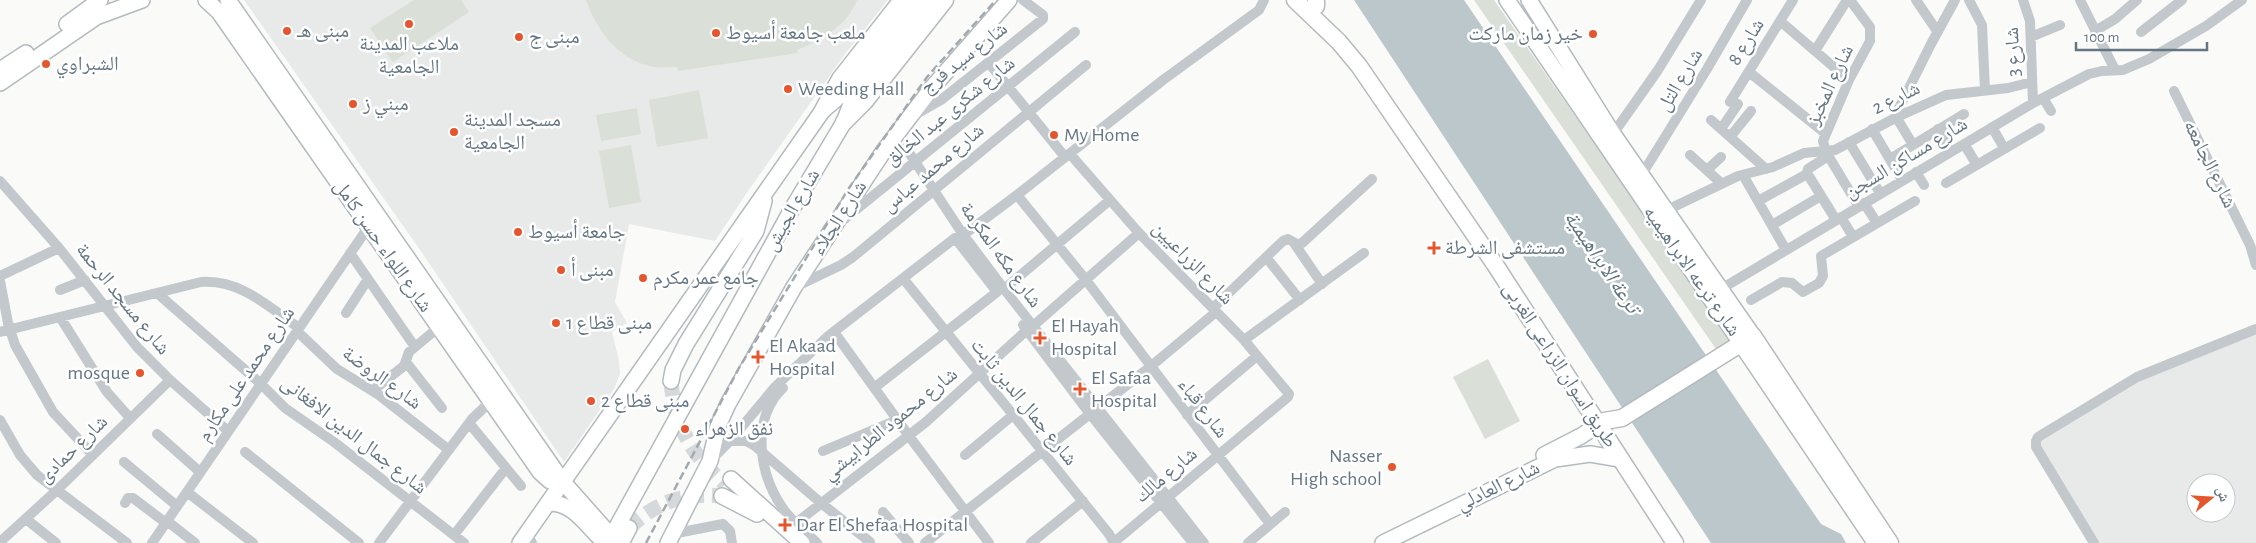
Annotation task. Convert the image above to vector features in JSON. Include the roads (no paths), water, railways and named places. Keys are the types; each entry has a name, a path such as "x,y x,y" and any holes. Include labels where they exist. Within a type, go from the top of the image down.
{"main road":[{"path":"0,70 103,4 138,0"},
{"name":"شارع اللواء حسن كامل","path":"206,0 219,12 351,187 369,226 406,267 439,327 543,476 550,481 563,482"},
{"name":"شارع اللواء حسن كامل","path":"228,0 406,267 563,482 612,541"},
{"name":"شارع الجيش","path":"526,540 637,374 659,346 823,110 840,79 902,0"},
{"path":"844,122 859,83 916,0"},
{"path":"823,110 859,83 930,0"},
{"name":"شارع الجيش","path":"612,541 792,209 844,122 871,95 945,0"},
{"name":"شارع الجلاء","path":"670,538 710,461 722,415 794,287 825,237 904,121 1010,0"},
{"name":"طريق اسوان الزراعى الغربى","path":"1295,0 1338,42 1359,66 1559,358"},
{"name":"شارع ترعه الابراهيميه","path":"1507,0 1680,245 1740,343 1876,543"},
{"name":"شارع ترعه الابراهيميه","path":"1528,0 1613,134 1665,211 1680,245 1721,290 1740,343 1890,543"},
{"name":"طريق اسوان الزراعى الغربى","path":"1314,2 1340,28 1360,54 1601,423 1620,459 1674,543"},
{"path":"0,82 96,18 103,4"},
{"path":"765,195 756,232 686,344 673,370 676,379 773,222 792,209"},
{"path":"1601,423 1622,418 1740,343"},
{"path":"1613,436 1622,418"},
{"name":"طريق اسوان الزراعى الغربى","path":"1601,423 1613,436 1683,543"},
{"name":"شارع العادلي","path":"1373,543 1581,436 1601,423"},
{"name":"شارع العادلي","path":"1392,541 1555,459 1590,454 1620,459"},
{"path":"726,486 802,543"},
{"path":"549,503 559,503 571,509 612,541 629,528"},
{"path":"764,514 790,543"}],"street":[{"name":"شارع سيد فرج","path":"904,121 934,105 1044,18 1043,15 1023,0"},
{"name":"شارع الجلاء","path":"710,461 730,441 775,387 835,334 1068,156 1163,80 1259,10 1264,0"},
{"path":"1613,134 1658,70 1701,0"},
{"name":"شارع التل","path":"1641,176 1747,0"},
{"name":"شارع 8","path":"1721,129 1749,72 1793,0"},
{"path":"1815,52 1849,0"},
{"name":"شارع المخبز","path":"1827,154 1823,141 1825,133 1849,80 1870,41 1870,27 1849,0"},
{"path":"1916,0 1937,31"},
{"path":"1913,145 1897,116 1937,31 1956,0"},
{"path":"1969,0 1982,26 1985,90"},
{"name":"شارع 3","path":"2023,0 2029,16 2033,103"},
{"path":"2095,31 2115,20 2137,0"},
{"path":"2141,32 2182,0"},
{"name":"شارع مساكن السجن","path":"1721,290 1838,218 2033,103 2089,74 2123,70 2158,55 2222,16 2242,0"},
{"path":"2082,1 2115,70"},
{"path":"1780,21 1849,80"},
{"path":"2031,37 2060,25"},
{"name":"شارع شكرى عبد الخالق","path":"825,237 848,216 1075,32"},
{"name":"شارع الزراعيين","path":"989,63 1068,156 1139,233 1244,340 1288,392 1288,397"},
{"name":"شارع محمد عباس","path":"794,287 847,261 1086,65"},
{"path":"1749,72 1825,133"},
{"name":"شارع 2","path":"1827,154 1897,116 1946,95 2032,82"},
{"name":"شارع الجامعه","path":"2174,91 2250,245 2256,265"},
{"path":"2043,98 2051,111"},
{"path":"1730,137 1752,111"},
{"path":"1890,159 1964,114"},
{"path":"1711,120 1766,169"},
{"path":"1992,127 2004,148"},
{"path":"1946,183 2040,128"},
{"path":"1872,130 1902,180"},
{"path":"1938,130 1950,152"},
{"path":"1849,142 1880,193"},
{"path":"1964,144 1977,165"},
{"name":"شارع مكه المكرمة","path":"906,148 962,236 1000,291 1163,500 1193,543"},
{"path":"1665,211 1722,183 1766,169 1804,153 1827,154"},
{"path":"1690,154 1722,183"},
{"path":"1758,201 1807,174 1808,169 1827,154"},
{"path":"1827,154 1862,205 1877,223"},
{"path":"1707,170 1721,157"},
{"path":"1916,172 1924,185"},
{"path":"1807,174 1821,196 1853,237"},
{"path":"1743,175 1772,225 1789,248 1798,256"},
{"path":"1294,244 1302,243 1372,179"},
{"name":"شارع مسجد الرحمة","path":"0,181 59,248 138,347 170,380 228,431"},
{"name":"شارع قباء","path":"1017,195 1086,280 1270,524"},
{"path":"1772,225 1821,196"},
{"path":"874,388 1000,291 1110,200"},
{"path":"1751,300 1782,282 1792,283 1803,292 1816,285 1823,276 1821,256 1915,201"},
{"name":"شارع محمد على مكارم","path":"152,543 369,226"},
{"name":"شارع محمود الطرابيشي","path":"796,523 909,436 1139,233"},
{"name":"شارع الجلاء","path":"817,543 796,523 776,496 763,454 762,425 769,406 780,390 835,334 906,282 962,236"},
{"path":"925,543 1150,367 1214,310 1285,240 1290,240 1294,244 1322,284"},
{"path":"0,276 59,248"},
{"path":"350,253 415,347"},
{"path":"1244,340 1364,253"},
{"path":"1266,257 1300,300"},
{"path":"346,313 368,279"},
{"path":"60,290 85,280"},
{"path":"0,281 5,331 54,412 93,456"},
{"name":"شارع الروضة","path":"5,331 201,282 230,284 248,293 298,329 337,369 372,391 449,450"},
{"name":"شارع جمال الدين ثابت","path":"906,282 1114,543"},
{"name":"شارع جمال الدين الافغانى","path":"157,293 260,383 285,408 334,442 464,543"},
{"path":"60,317 107,392 130,418"},
{"path":"372,391 406,362 408,353 439,327"},
{"path":"2094,543 2038,450 2035,443 2038,437 2137,376 2256,329"},
{"path":"835,334 989,543"},
{"path":"1187,416 1257,356"},
{"path":"406,362 442,408"},
{"name":"شارع حمادى","path":"3,540 93,456 170,380"},
{"name":"شارع مالك","path":"1114,543 1288,397"},
{"path":"379,543 469,423 491,401"},
{"path":"965,455 1013,415"},
{"path":"0,420 28,465 56,491 126,543"},
{"path":"823,451 897,420"},
{"path":"469,423 521,486"},
{"path":"157,434 200,472"},
{"path":"730,441 746,441 755,446 870,542"},
{"path":"245,452 359,543"},
{"path":"124,462 177,506"},
{"path":"454,535 506,468"},
{"path":"187,492 252,543"},
{"path":"125,502 128,498 133,498 195,543"},
{"name":"شارع مكه المكرمة","path":"1163,500 1204,543"},
{"path":"1032,543 1082,501"},
{"path":"883,512 909,543"},
{"path":"1248,543 1285,512"},
{"path":"26,519 56,543"},
{"path":"670,538 723,524 730,531 732,543"},
{"path":"0,528 3,540"}],"water":[{"name":"ترعة الابراهيمية","path":"1354,0 1464,0 1821,524 1841,534 1846,543 1711,543"}],"tunnel":[{"path":"671,381 676,411 687,438 703,462 725,484"},
{"path":"629,528 650,511 672,501 696,496 722,496"}],"railway":[{"path":"646,543 739,368 849,188 927,77 996,0"}],"place":[{"name":"ملاعب المدينة الجامعية","path":"409,24"},
{"name":"مبنى هـ","path":"287,31"},
{"name":"ملعب جامعة أسيوط","path":"716,33"},
{"name":"خير زمان ماركت","path":"1593,34"},
{"name":"مبنى ج","path":"519,37"},
{"name":"الشبراوي","path":"46,64"},
{"name":"Weeding Hall","path":"788,89"},
{"name":"مبني ز","path":"353,104"},
{"name":"مسجد المدينة الجامعية","path":"454,132"},
{"name":"My Home","path":"1054,135"},
{"name":"جامعة أسيوط","path":"518,232"},
{"name":"مستشفى الشرطة","path":"1434,248"},
{"name":"مبنى أ","path":"561,270"},
{"name":"جامع عمر مكرم","path":"643,278"},
{"name":"مبنى قطاع 1","path":"556,323"},
{"name":"El Hayah Hospital","path":"1040,338"},
{"name":"El Akaad Hospital","path":"758,357"},
{"name":"mosque","path":"140,373"},
{"name":"El Safaa Hospital","path":"1080,389"},
{"name":"مبنى قطاع 2","path":"591,401"},
{"name":"نفق الزهراء","path":"685,429"},
{"name":"Nasser High school","path":"1392,467"},
{"name":"Dar El Shefaa Hospital","path":"785,525"}]}
